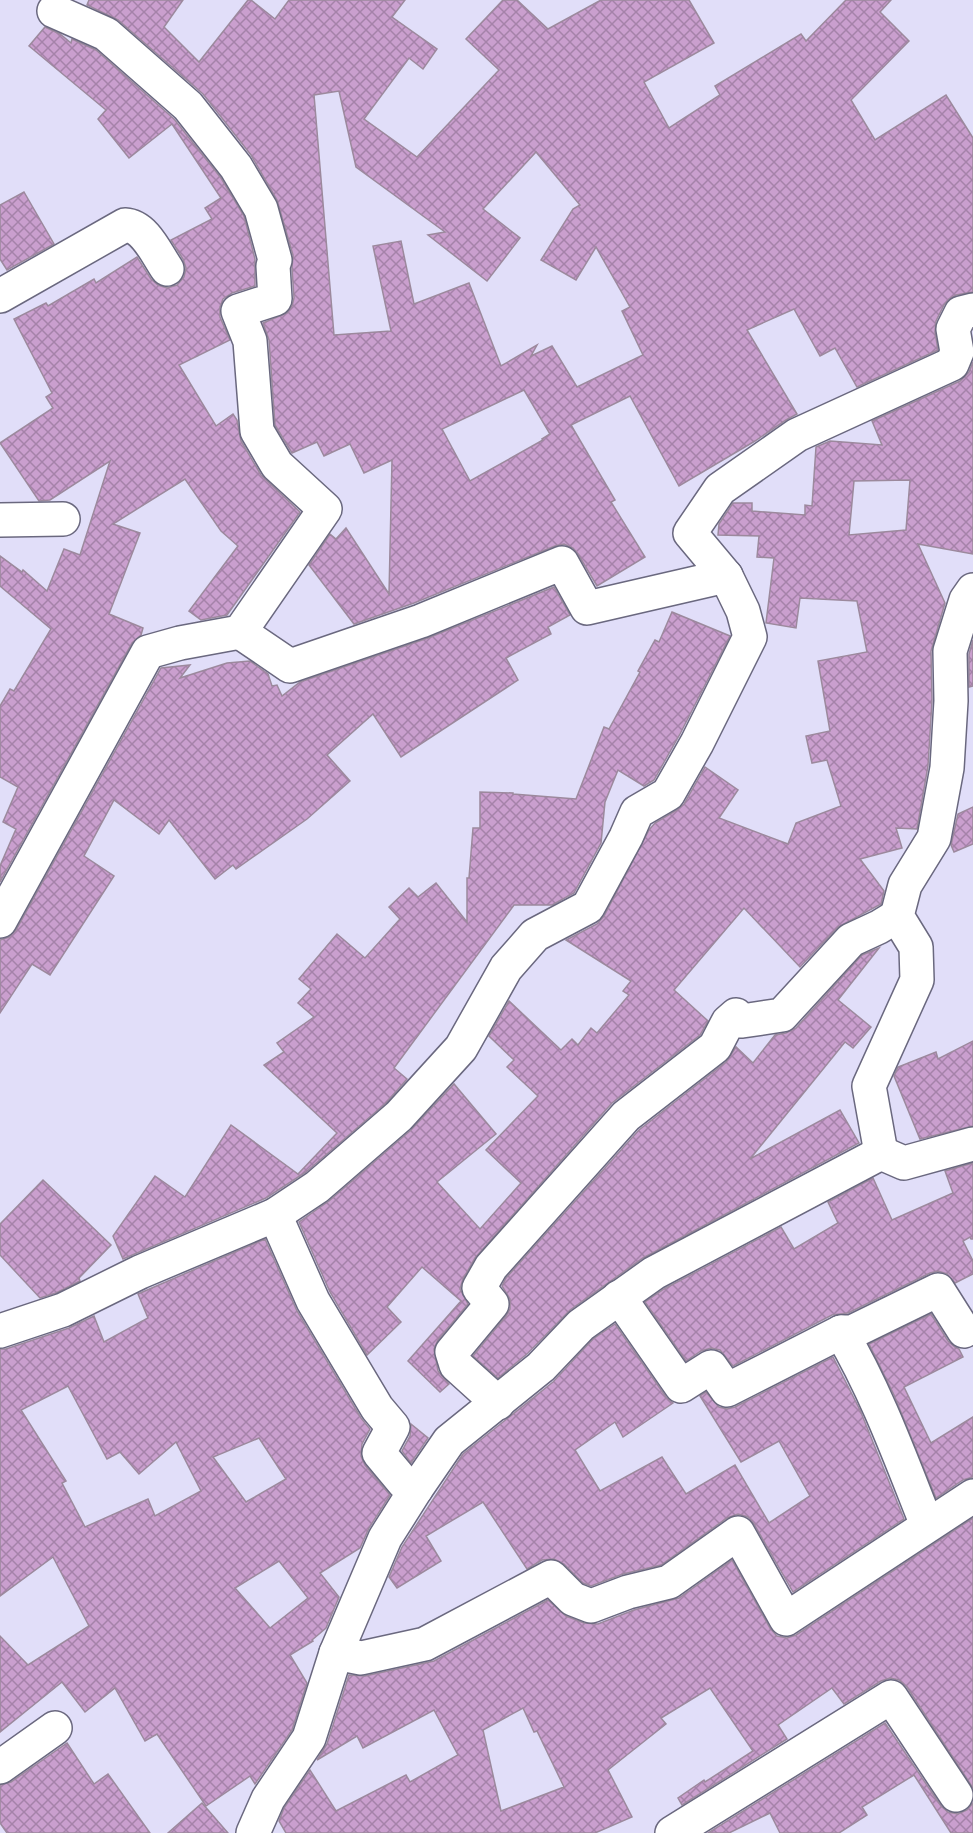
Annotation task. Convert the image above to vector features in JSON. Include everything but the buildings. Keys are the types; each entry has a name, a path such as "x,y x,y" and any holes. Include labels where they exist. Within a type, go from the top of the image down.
{"street":[{"path":"54,11 106,34 188,106 236,167 261,209 275,260 273,266 275,299 237,311 250,341 257,431 277,465 325,509 240,632"},
{"path":"1,294 124,225 133,226 144,234 166,269"},
{"path":"0,1331 63,1310 140,1272 275,1215 317,1187 399,1116 461,1048 506,968 536,935 588,907 637,812 668,794 697,743 750,637 743,611 726,576 690,533 720,489 796,435 952,364 957,352 953,329 961,313 973,310"},
{"path":"0,520 63,519"},
{"path":"0,921 148,652 180,642 240,632 290,666 421,621 524,580 562,562 587,608 726,576"},
{"path":"498,1403 456,1365 452,1352 492,1305 479,1288 490,1267 626,1116 715,1047 728,1022 736,1016 742,1021 782,1015 851,940 897,916 905,885 934,838 947,768 951,701 950,651 966,600 973,590"},
{"path":"881,1153 869,1086 917,980 916,947 897,916"},
{"path":"253,1833 268,1799 309,1738 336,1653 386,1538 449,1441 542,1367 581,1325 654,1273 881,1153 904,1162 973,1144"},
{"path":"275,1215 313,1301 377,1408 393,1427 379,1453 404,1483 416,1489"},
{"path":"619,1296 681,1386 711,1367 727,1390 841,1332 852,1332 939,1290 964,1331"},
{"path":"841,1332 858,1361 927,1525"},
{"path":"336,1653 361,1658 425,1644 551,1577 573,1599 591,1606 628,1592 669,1582 738,1533 786,1619 973,1496"},
{"path":"672,1833 891,1697 956,1795"},
{"path":"0,1767 56,1728"}]}
